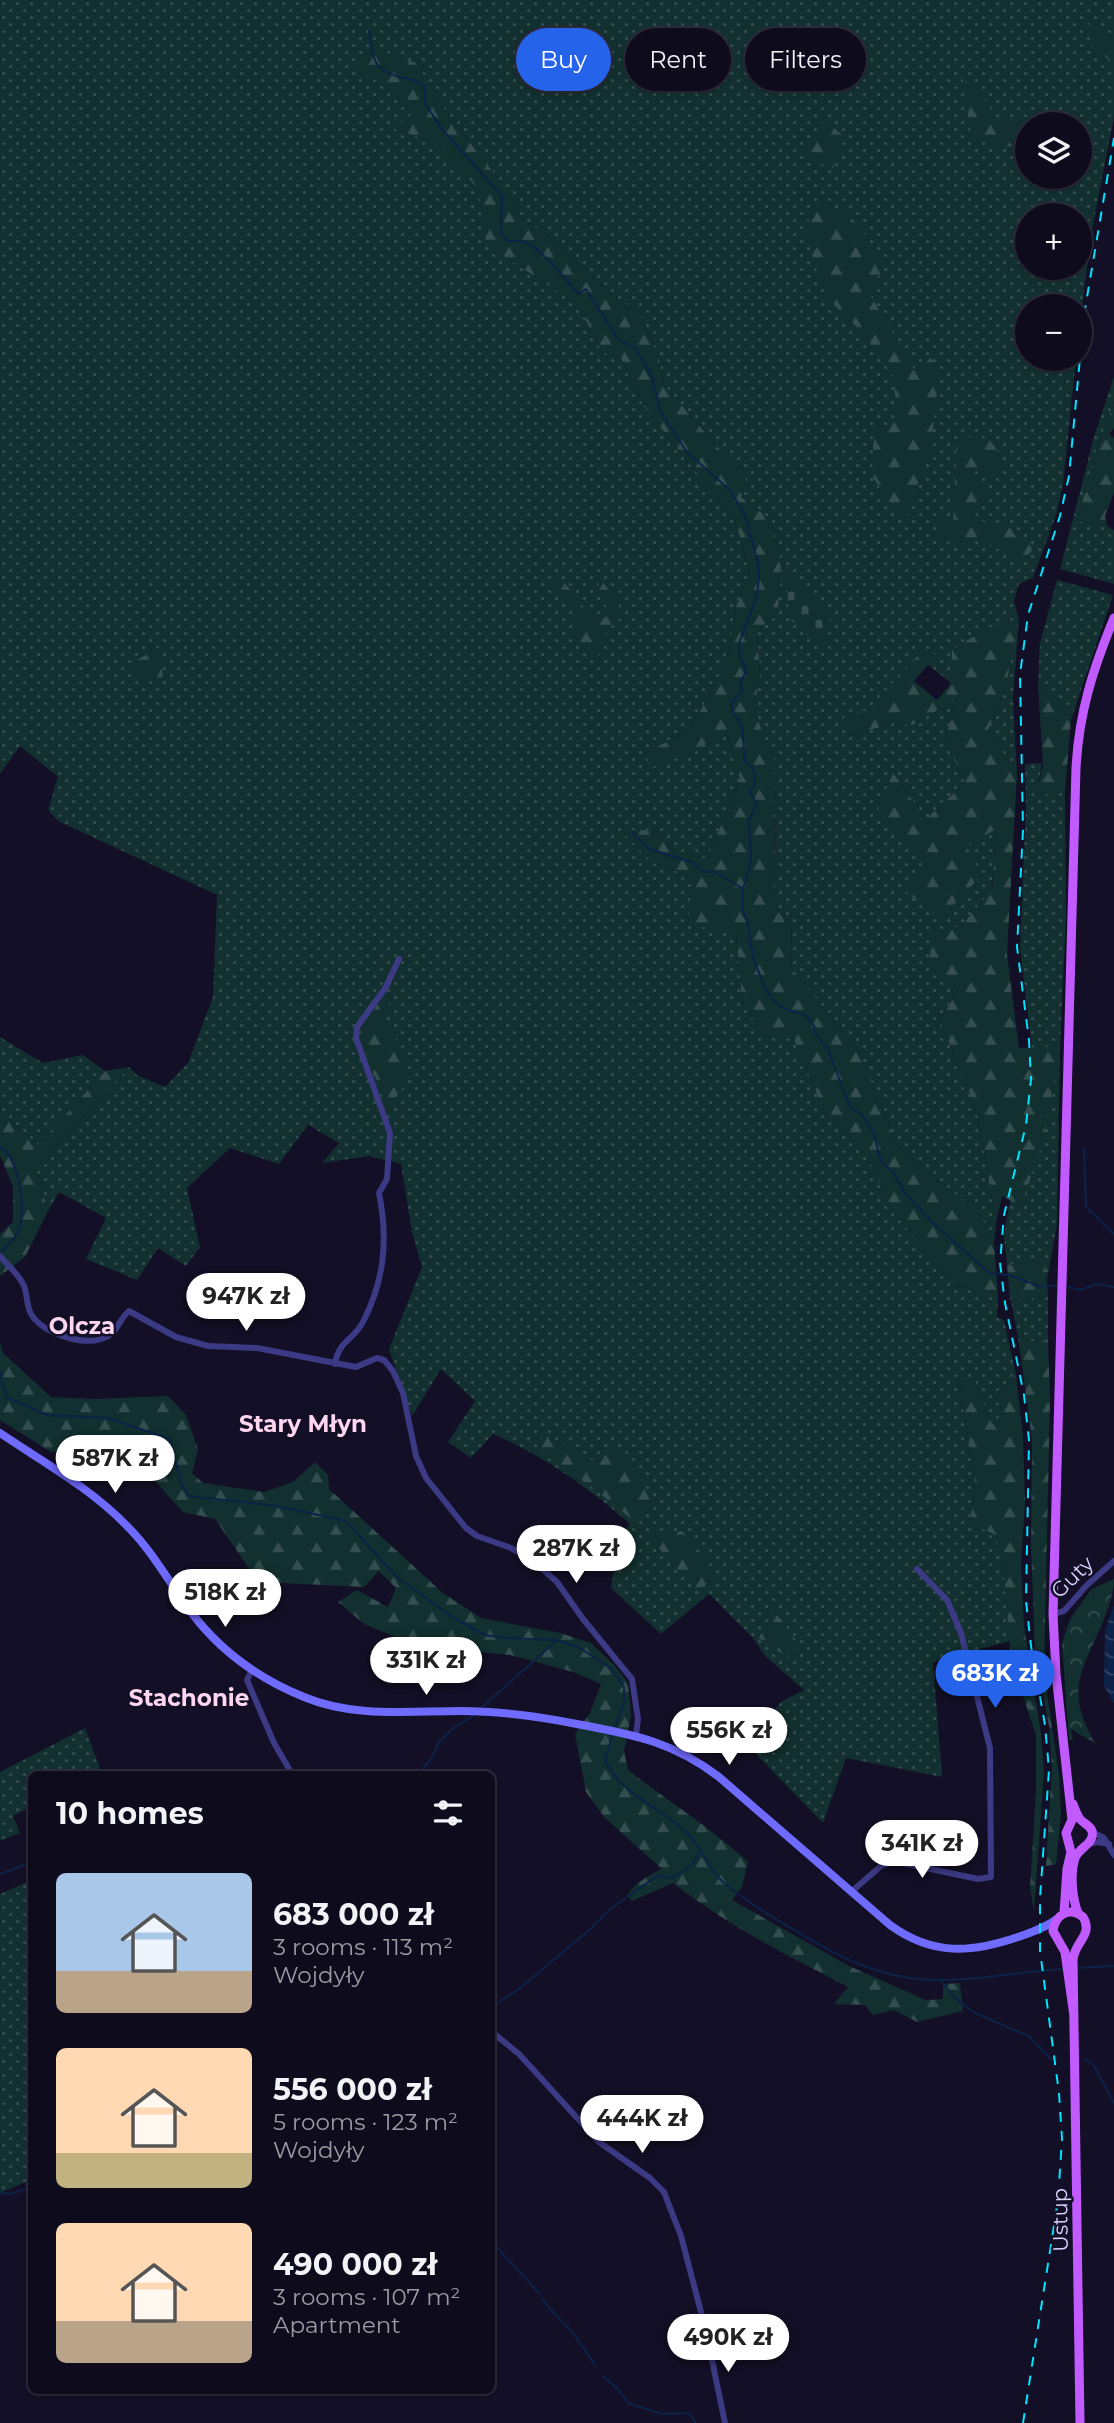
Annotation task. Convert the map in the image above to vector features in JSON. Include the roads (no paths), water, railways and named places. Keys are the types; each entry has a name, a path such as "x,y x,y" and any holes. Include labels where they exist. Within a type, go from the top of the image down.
{"main road":[{"path":"1070,1800 1092,1832 1092,1839 1073,1867 1074,1902 1078,1913 1085,1920 1087,1929 1085,1937 1079,1943 1070,1946 1062,1945 1054,1933 1061,1916 1071,1852 1066,1836 1071,1825 1053,1614 1076,757 1080,721 1091,677 1114,618"},
{"path":"1071,1825 1083,1822"},
{"path":"1070,1844 1085,1846"},
{"path":"1061,1916 1078,1913"},
{"name":"Ustup","path":"1079,1943 1070,1963 1070,1974 1074,2016 1080,2423"},
{"name":"Ustup","path":"1062,1945 1070,1963"}],"street":[{"path":"335,1364 337,1349 356,1333 364,1320 383,1269 384,1223 379,1193 387,1179 390,1133 356,1038 357,1027 386,986 399,959"},
{"path":"0,1256 22,1280 29,1311 34,1319 44,1328 62,1335 87,1340 106,1338 126,1312 132,1311 164,1331 208,1346 257,1348 356,1367 377,1358 384,1360 403,1393 416,1456 430,1486 466,1528 477,1536 511,1548 531,1559 557,1582 632,1679 638,1719 636,1735"},
{"path":"0,1433 120,1518 146,1548 204,1628 225,1649 252,1670 307,1698 346,1709 381,1712 500,1711 636,1735 670,1746 702,1764 898,1931 919,1942 956,1949 982,1948 1040,1930 1061,1916"},
{"name":"Guty","path":"1053,1614 1063,1611 1114,1561"},
{"path":"851,1892 881,1866 893,1861 978,1879 991,1877 990,1748 987,1735 961,1633 947,1600 917,1569"},
{"path":"252,1670 247,1680 274,1743 290,1771"},
{"path":"1092,1832 1104,1838 1114,1855"},
{"path":"1085,1846 1103,1842 1108,1844"},
{"path":"1040,1930 1054,1933"},
{"path":"495,2034 519,2054 599,2141 650,2178 664,2192 682,2239 706,2331 725,2423"}],"water":[{"path":"1114,1605 1114,1704 1104,1685 1105,1630"}],"waterway":[{"path":"369,31 378,66 390,74 424,86 425,103 441,128 502,196 501,231 507,241 525,242 532,246 578,294 586,289 618,339 636,349 651,375 661,413 687,452 731,491 745,516 758,563 759,577 757,596 739,643 740,657 746,671 740,684 742,691 732,702 732,711 742,726 745,761 755,775 750,792 757,804 749,820 751,857 743,889 743,912 747,919 753,958 766,990 774,1001 787,1010 805,1015 814,1026 815,1033 828,1050 850,1107 863,1116 874,1134 881,1162 893,1172 905,1193 933,1223 989,1273 1009,1275 1039,1286 1056,1286"},
{"path":"633,833 649,849 692,862 702,871 715,872 742,888"},
{"path":"0,1147 7,1152 16,1171 22,1207 19,1230 0,1253"},
{"path":"1084,1148 1086,1207 1114,1234"},
{"path":"1069,1287 1081,1290 1096,1284 1114,1287"},
{"path":"0,1372 6,1397 47,1415 108,1418 170,1439 181,1484 189,1496 277,1506 346,1521 397,1577 452,1617 485,1635 556,1640 578,1647 612,1669 624,1687 624,1702 615,1727"},
{"path":"482,1707 556,1641"},
{"path":"421,1771 432,1758 439,1742 456,1726 473,1716"},
{"path":"612,1736 605,1760 612,1772 631,1792 688,1834 723,1882 768,1914 840,1956 878,1971 919,1979 973,1979 1065,1969"},
{"path":"495,2005 520,1988 609,1910 657,1876 672,1878 692,1865 700,1852"},
{"path":"0,1874 28,1864"},
{"path":"1077,1968 1114,1966"},
{"path":"942,1981 953,1996 973,2012 1030,2037 1051,2059"},
{"path":"1084,2059 1093,2064 1114,2103"},
{"path":"0,2193 9,2194 28,2188"},
{"path":"495,2245 540,2294"},
{"path":"542,2300 573,2333 595,2365"},
{"path":"604,2377 618,2389 628,2403 662,2414 689,2413 696,2423"}],"railway":[{"path":"1023,2423 1058,2200 1062,2139 1059,2093 1040,1951 1040,1898 1049,1770 1045,1725 1026,1601 1029,1440 1024,1395 1005,1303 1000,1263 1004,1215 1026,1125 1031,1079 1029,1040 1017,947 1023,830 1020,674 1028,615 1060,516 1069,476 1084,315 1114,138"}],"district":[{"name":"Olcza","path":"82,1326"},
{"name":"Stary Młyn","path":"303,1424"},
{"name":"Stachonie","path":"189,1698"}]}
